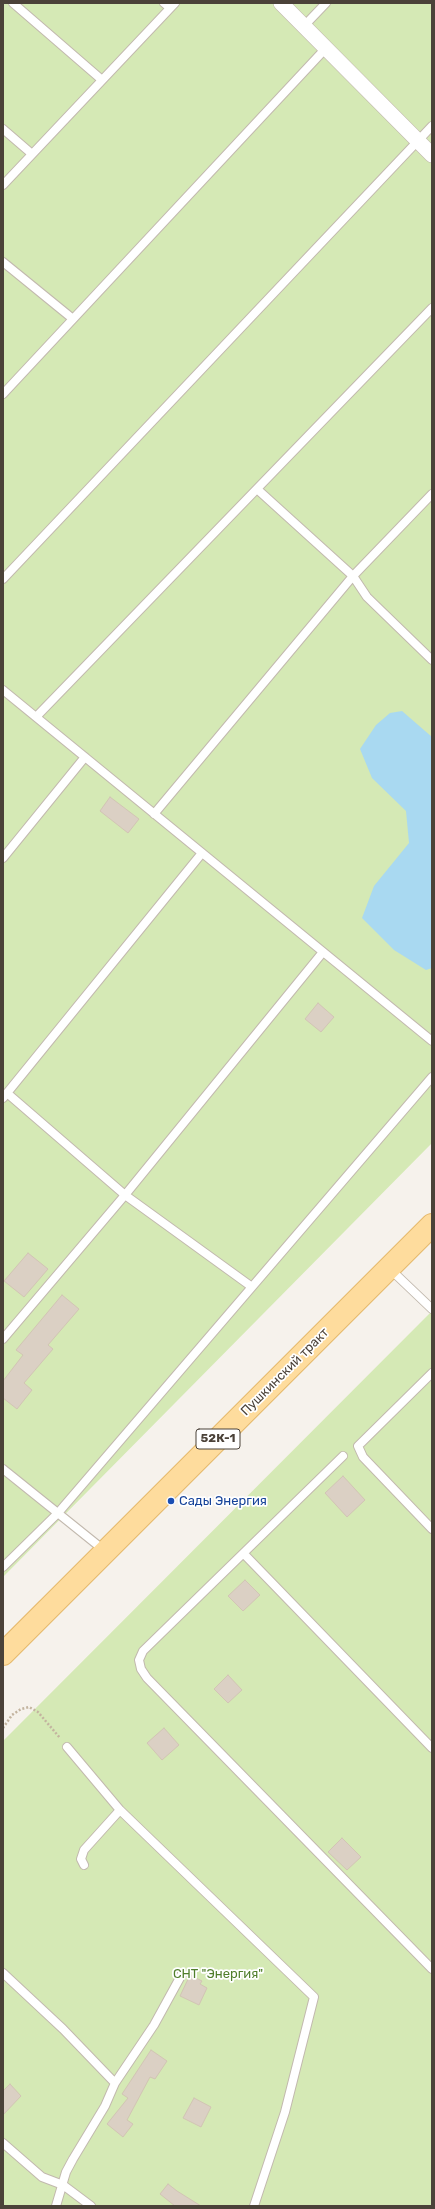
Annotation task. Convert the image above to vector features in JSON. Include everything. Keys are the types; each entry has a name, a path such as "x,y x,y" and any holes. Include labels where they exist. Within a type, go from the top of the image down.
{"main road":[{"name":"Пушкинский тракт","path":"3,1654 432,1225"}],"street":[{"path":"281,3 432,155"}],"lane":[{"path":"12,3 102,80"},
{"path":"304,26 326,3"},
{"path":"3,185 170,5"},
{"path":"3,394 326,48"},
{"path":"3,579 417,140 432,126"},
{"path":"3,129 32,154"},
{"path":"3,262 73,319"},
{"path":"36,717 432,308"},
{"path":"257,489 353,576 367,597 432,660"},
{"path":"154,814 353,576 432,494"},
{"path":"3,690 432,1041"},
{"path":"3,858 85,757"},
{"path":"202,853 5,1095 125,1195 252,1287"},
{"path":"3,1339 125,1195 323,952"},
{"path":"3,1567 58,1513 432,1076"},
{"path":"389,1268 432,1309"},
{"path":"432,1373 358,1446 363,1457 432,1529"},
{"path":"342,1456 244,1554 143,1651 140,1660 142,1669 153,1684 432,1969"},
{"path":"3,1469 106,1551"},
{"path":"244,1554 432,1748"},
{"path":"67,1747 120,1810 314,1996 284,2112 254,2206"},
{"path":"84,1865 81,1859 84,1850 120,1810"},
{"path":"3,1973 63,2029 115,2083"},
{"path":"56,2206 66,2172 105,2106 115,2083 154,2025 182,1974"},
{"path":"3,2143 42,2177 63,2185 90,2206"}],"path":[{"path":"3,1728 12,1716 21,1709 29,1707 38,1712 51,1725 67,1747"}],"green space":[{"path":"3,3 432,3 432,1143 3,1577"},
{"name":"СНТ \"Энергия\"","path":"432,1311 432,2206 3,2206 3,1741"}],"water":[{"path":"402,711 432,737 432,968 426,970 394,950 362,918 374,886 409,843 406,811 372,778 360,749 376,725 390,713"}],"building":[{"path":"110,797 139,819 128,833 100,811"},
{"path":"318,1003 334,1017 321,1032 305,1019"},
{"path":"28,1253 48,1269 24,1297 4,1281"},
{"path":"62,1295 79,1309 48,1345 53,1349 24,1383 32,1390 17,1409 3,1398 3,1381 23,1355 16,1350"},
{"path":"343,1476 365,1500 347,1517 325,1493"},
{"path":"245,1580 260,1595 243,1611 228,1596"},
{"path":"228,1675 242,1690 228,1703 214,1689"},
{"path":"164,1728 179,1745 162,1760 147,1743"},
{"path":"342,1838 361,1857 347,1870 328,1852"},
{"path":"190,1975 202,1981 200,1984 207,1988 199,2005 180,1996"},
{"path":"151,2050 167,2061 155,2079 150,2077 127,2120 133,2124 123,2137 107,2124 128,2098 122,2094"},
{"path":"10,2084 21,2096 3,2115 3,2091"},
{"path":"194,2098 211,2107 201,2127 183,2118"},
{"path":"168,2184 201,2206 175,2206 160,2194"}],"place":[{"name":"Сады Энергия","path":"171,1501"}]}
